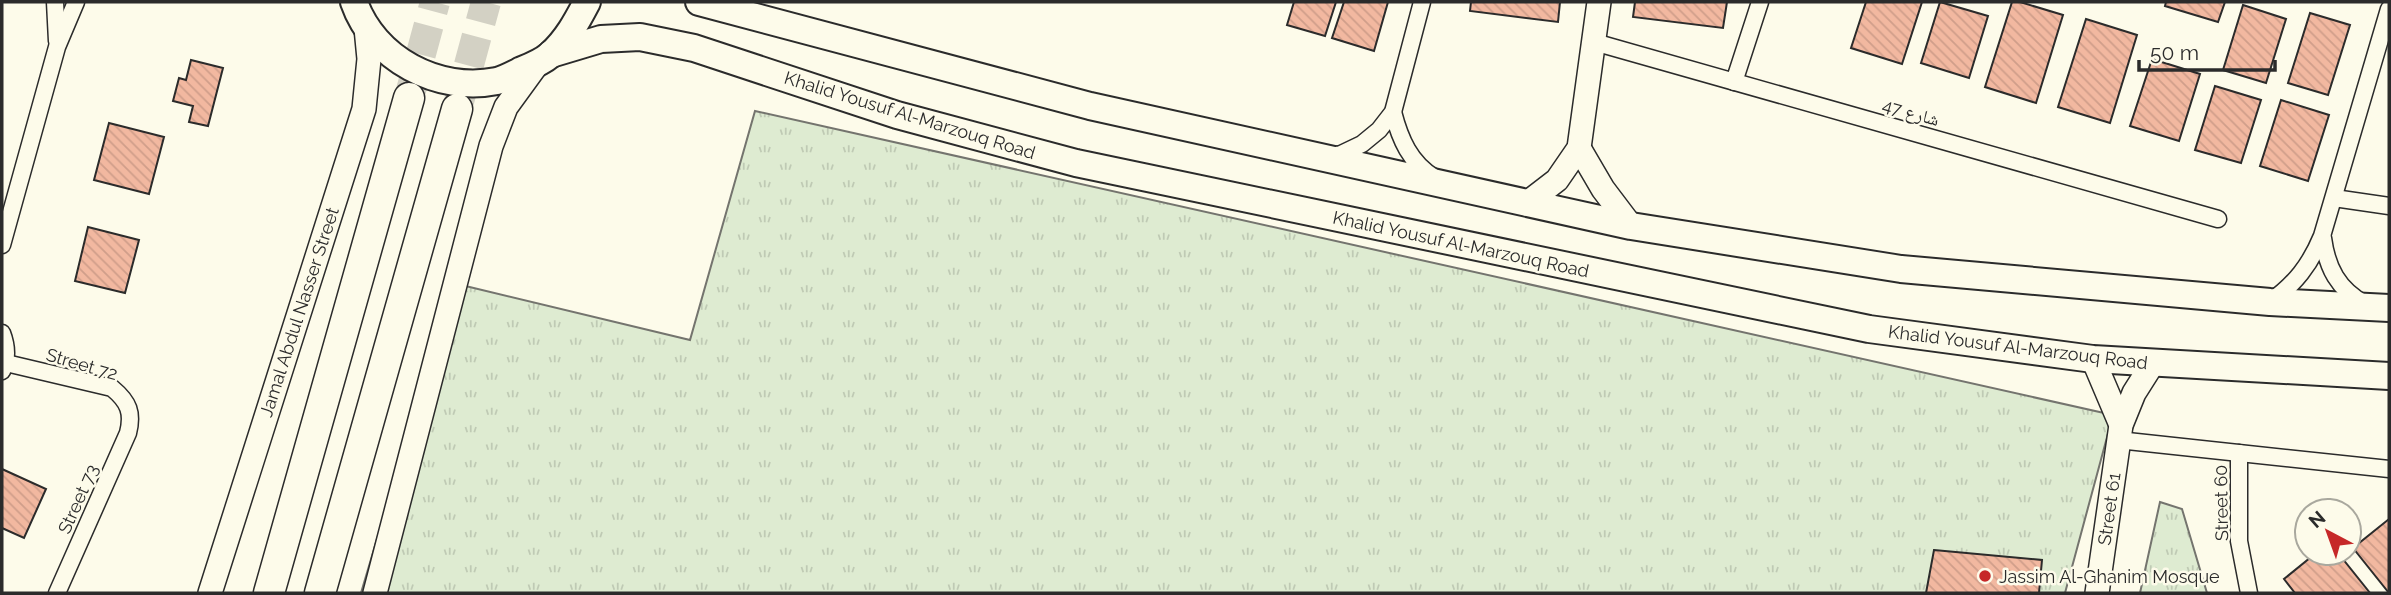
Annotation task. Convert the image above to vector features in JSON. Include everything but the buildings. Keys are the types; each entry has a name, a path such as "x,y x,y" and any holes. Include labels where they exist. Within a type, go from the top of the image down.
{"highway":[{"path":"269,593 409,98"},
{"path":"320,593 457,109"}],"main road":[{"name":"Khalid Yousuf Al-Marzouq Road","path":"354,2 366,28 377,43 412,70 454,83 498,81 545,59 601,38 640,37 694,48 897,115 1076,163 1869,329 2093,359 2389,376"},
{"path":"375,593 491,146 506,107 573,30 587,2"},
{"path":"699,2 1090,106 1631,226 1900,269 2270,302 2381,308"},
{"path":"1526,204 1556,180 1579,148 1599,2"},
{"name":"Jamal Abdul Nasser Street","path":"210,593 364,109 369,59 366,28"},
{"path":"1579,148 1603,189 1631,226"},
{"path":"2093,359 2120,433"},
{"name":"Street 61","path":"2097,593 2120,433 2134,393 2153,363"}],"street":[{"path":"55,2 57,47"},
{"path":"2,245 57,47 76,2"},
{"path":"1320,159 1341,154 1362,144 1379,130 1393,112 1422,2"},
{"path":"1734,82 1759,2"},
{"path":"2270,302 2302,274 2314,256 2334,198 2389,9"},
{"name":"شارع 47","path":"1594,42 2218,219"},
{"path":"1393,112 1399,135 1410,156 1427,173 1447,186"},
{"path":"2334,198 2389,206"},
{"path":"2322,236 2326,259 2336,280 2352,297 2381,308"},
{"path":"2,333 6,349 4,368"},
{"name":"Street 72","path":"4,368 112,388 130,407 132,419"},
{"name":"Street 73","path":"57,593 132,419"},
{"path":"2120,433 2239,453 2389,470"},
{"name":"Street 60","path":"2239,453 2239,541 2249,593"}],"green space":[{"path":"755,111 2113,415 2065,593 361,593 453,283 690,340"},
{"path":"2160,502 2182,509 2207,593 2140,593"}],"tunnel":[{"path":"409,98 435,2"},
{"path":"457,109 486,2"}],"place":[{"name":"Jassim Al-Ghanim Mosque","path":"1985,576"}]}
